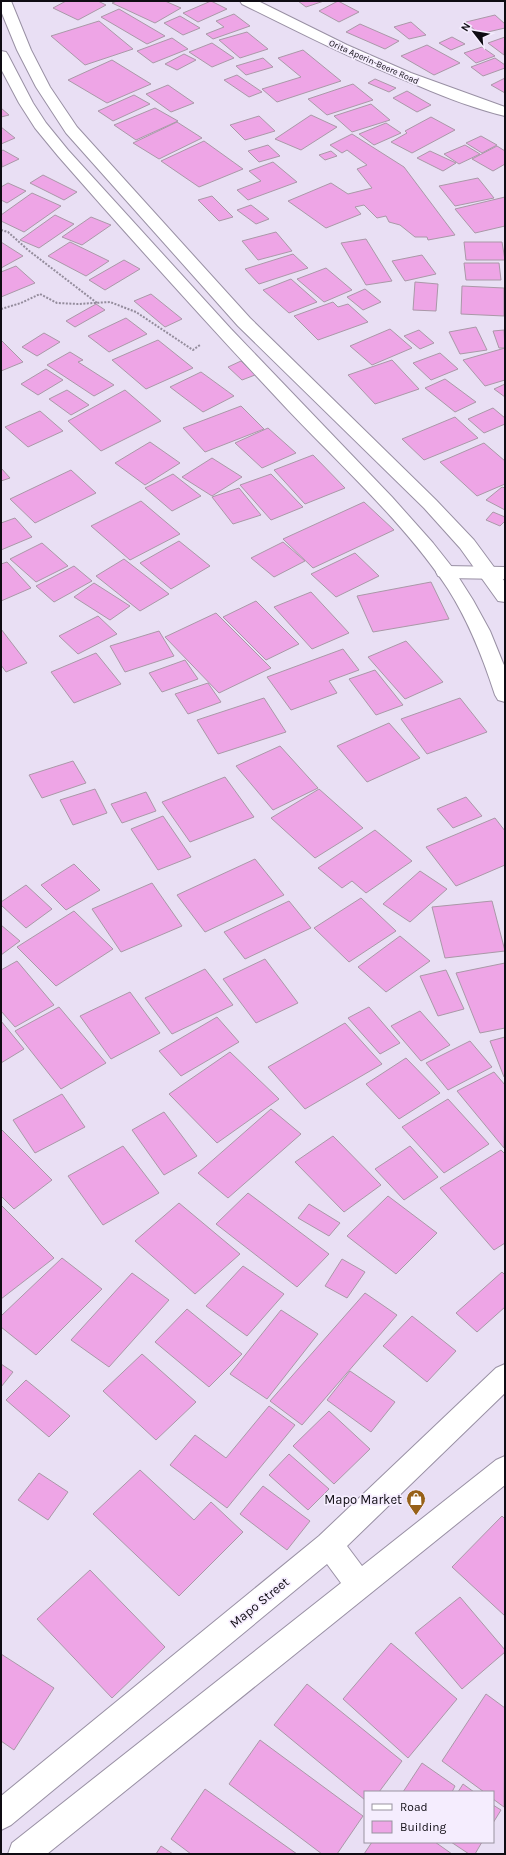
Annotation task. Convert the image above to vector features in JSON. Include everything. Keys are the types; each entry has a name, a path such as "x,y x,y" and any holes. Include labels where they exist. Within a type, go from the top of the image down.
{"main road":[{"path":"4,1 24,50 42,87 71,130 244,322 430,504 467,544 497,572 505,596"},
{"name":"Orita Aperin-Beere Road","path":"247,1 392,71 440,91 505,112"},
{"path":"1,55 26,103 40,125 63,154 312,426 375,489 445,572 482,636 505,695"},
{"path":"110,205 131,197"},
{"path":"445,572 497,572"},
{"name":"Mapo Street","path":"1,1815 329,1545 505,1376"},
{"path":"23,1854 359,1584 505,1469"},
{"path":"329,1545 359,1584"}],"path":[{"path":"1,230 8,232 28,250 97,303"},
{"path":"1,309 21,303 40,294 57,303 110,302 136,312 193,350 223,330"}],"building":[{"path":"66,1 98,1 106,5 78,20 53,8"},
{"path":"117,1 165,1 181,8 155,23 112,3"},
{"path":"211,1 227,9 198,22 183,13"},
{"path":"298,1 324,1 306,7"},
{"path":"338,1 359,12 339,22 319,11"},
{"path":"119,9 165,36 147,44 101,17"},
{"path":"234,14 250,26 213,39 206,34 224,27 216,21"},
{"path":"495,15 505,24 505,28 479,34 466,22"},
{"path":"180,16 200,28 183,35 164,23"},
{"path":"99,21 133,49 85,65 51,36"},
{"path":"411,22 426,35 409,39 394,27"},
{"path":"360,24 399,41 385,49 346,32"},
{"path":"247,32 268,49 240,58 219,40"},
{"path":"452,37 465,44 451,50 439,43"},
{"path":"505,37 504,55 488,43"},
{"path":"172,38 188,49 153,63 137,51"},
{"path":"212,43 234,58 212,67 189,52"},
{"path":"427,45 460,63 434,75 401,56"},
{"path":"482,47 495,56 476,63 464,53"},
{"path":"303,50 341,81 277,102 262,89 301,77 278,58"},
{"path":"184,54 196,60 177,70 165,64"},
{"path":"263,58 273,67 246,75 236,66"},
{"path":"495,58 505,65 505,68 483,76 471,67"},
{"path":"112,60 151,84 107,103 68,80"},
{"path":"237,75 262,92 249,97 224,80"},
{"path":"505,78 505,93 491,85"},
{"path":"375,79 396,88 389,92 368,83"},
{"path":"353,84 373,100 327,115 308,99"},
{"path":"168,85 194,103 171,112 146,94"},
{"path":"407,91 431,105 417,112 393,98"},
{"path":"134,95 150,104 113,121 98,111"},
{"path":"371,104 390,120 352,132 334,116"},
{"path":"1,108 9,115 1,117"},
{"path":"155,108 178,121 136,140 114,125"},
{"path":"311,115 337,127 301,150 275,139"},
{"path":"259,116 275,131 245,140 230,125"},
{"path":"431,117 455,130 412,153 391,142 407,133 405,131"},
{"path":"177,122 202,138 159,159 133,143"},
{"path":"386,123 401,133 374,145 359,134"},
{"path":"1,127 15,138 1,144"},
{"path":"352,134 404,167 455,235 428,240 427,237 415,237 400,225 389,222 386,216 377,218 364,205 355,207 361,214 326,228 288,201 331,183 348,194 372,188 357,169 367,165 347,150 342,153 330,145"},
{"path":"481,136 497,145 482,153 466,143"},
{"path":"204,141 243,169 199,187 161,161"},
{"path":"268,145 280,156 259,162 248,151"},
{"path":"465,145 480,154 459,164 444,154"},
{"path":"497,146 505,151 505,164 493,171 472,159"},
{"path":"3,150 19,159 2,167 1,151"},
{"path":"331,151 337,156 325,160 319,155"},
{"path":"430,151 456,163 443,171 417,158"},
{"path":"273,162 297,182 248,200 237,190 261,181 249,171"},
{"path":"43,175 77,192 64,200 30,183"},
{"path":"478,178 494,198 455,206 439,186"},
{"path":"8,183 26,191 7,203 1,200 1,187"},
{"path":"32,193 61,206 24,232 1,221 1,215"},
{"path":"212,196 233,217 219,221 198,200"},
{"path":"505,197 505,226 475,233 455,209"},
{"path":"251,205 269,219 256,224 237,210"},
{"path":"55,215 74,224 39,248 20,240"},
{"path":"91,217 111,225 82,245 62,237"},
{"path":"276,232 292,251 258,260 242,241"},
{"path":"366,239 392,281 366,285 341,243"},
{"path":"1,242 23,256 1,268"},
{"path":"70,242 109,261 86,276 48,256"},
{"path":"464,242 502,242 505,260 466,260"},
{"path":"293,254 308,268 259,284 245,269"},
{"path":"422,255 436,274 405,281 392,261"},
{"path":"124,260 140,269 105,290 89,280"},
{"path":"464,263 499,263 501,280 466,280"},
{"path":"16,266 35,283 1,297 1,272"},
{"path":"326,268 352,290 324,302 297,279"},
{"path":"291,279 317,302 289,313 263,290"},
{"path":"415,282 438,284 436,311 413,310"},
{"path":"462,286 504,288 504,316 461,314"},
{"path":"365,289 381,302 363,310 347,297"},
{"path":"151,294 182,319 165,327 134,301"},
{"path":"333,302 338,307 348,304 368,322 318,340 294,316"},
{"path":"96,304 105,310 75,327 66,321"},
{"path":"126,318 147,334 109,352 88,336"},
{"path":"476,327 487,350 460,354 449,332"},
{"path":"390,329 412,348 372,365 350,346"},
{"path":"419,330 434,343 420,349 404,336"},
{"path":"504,330 505,348 499,348 493,331"},
{"path":"44,333 60,342 37,356 22,347"},
{"path":"1,340 23,362 1,371"},
{"path":"158,340 193,368 146,389 112,360"},
{"path":"505,348 505,380 485,386 463,360"},
{"path":"70,352 83,360 78,362 114,385 94,396 47,365"},
{"path":"440,353 458,369 431,380 413,363"},
{"path":"392,360 419,389 375,404 348,375"},
{"path":"241,361 255,375 242,380 228,367"},
{"path":"46,369 63,380 38,395 21,384"},
{"path":"201,372 234,396 203,412 170,387"},
{"path":"445,379 476,402 455,412 425,388"},
{"path":"505,384 505,397 494,389"},
{"path":"67,390 89,405 71,415 49,399"},
{"path":"125,390 161,421 101,451 68,421"},
{"path":"241,406 264,429 205,452 183,428"},
{"path":"493,408 505,418 505,424 484,433 468,419"},
{"path":"40,411 63,431 28,447 5,427"},
{"path":"455,417 478,438 424,460 402,439"},
{"path":"268,428 296,453 262,468 235,443"},
{"path":"150,442 180,463 145,485 115,463"},
{"path":"484,443 505,461 505,484 477,496 440,462"},
{"path":"313,455 345,488 305,504 274,470"},
{"path":"212,458 242,477 212,496 182,477"},
{"path":"1,468 10,478 1,481"},
{"path":"71,470 96,493 35,523 10,499"},
{"path":"173,474 201,496 172,511 145,488"},
{"path":"271,474 303,507 271,520 240,485"},
{"path":"502,487 505,488 505,510 486,500"},
{"path":"239,488 261,515 233,524 212,497"},
{"path":"141,501 180,534 130,560 91,526"},
{"path":"364,502 394,530 313,568 283,539"},
{"path":"493,512 505,517 505,521 500,526 486,520"},
{"path":"15,518 32,537 1,550 1,523"},
{"path":"179,541 210,566 171,589 140,563"},
{"path":"283,542 305,561 274,577 251,558"},
{"path":"42,543 68,566 36,582 10,559"},
{"path":"355,553 379,576 336,597 311,574"},
{"path":"124,559 169,594 140,611 96,576"},
{"path":"7,562 31,588 1,601 1,564"},
{"path":"74,566 92,581 54,602 36,586"},
{"path":"431,582 449,619 373,632 357,596"},
{"path":"94,583 130,606 110,620 74,597"},
{"path":"311,592 349,633 312,649 274,607"},
{"path":"256,601 299,644 266,660 223,617"},
{"path":"216,613 271,668 219,693 165,637"},
{"path":"98,616 117,634 78,654 59,636"},
{"path":"1,629 27,663 6,672 1,665"},
{"path":"159,631 174,656 125,672 110,646"},
{"path":"406,641 443,682 405,699 368,657"},
{"path":"343,649 359,670 329,681 337,693 291,710 267,677"},
{"path":"96,653 121,684 74,703 51,672"},
{"path":"185,660 198,679 162,692 149,673"},
{"path":"375,670 403,705 376,715 349,679"},
{"path":"208,683 221,702 188,714 175,694"},
{"path":"264,698 286,732 218,754 197,720"},
{"path":"460,698 487,732 427,754 401,719"},
{"path":"389,723 420,758 367,782 337,746"},
{"path":"280,746 318,788 273,810 236,766"},
{"path":"73,761 86,783 42,798 29,775"},
{"path":"225,777 254,817 190,842 162,802"},
{"path":"95,789 107,813 73,825 60,800"},
{"path":"319,789 363,828 315,858 271,818"},
{"path":"146,792 156,811 122,823 111,804"},
{"path":"466,797 482,816 453,828 437,809"},
{"path":"163,816 191,857 158,870 131,829"},
{"path":"495,818 505,831 505,865 456,886 426,847"},
{"path":"375,830 412,861 366,893 352,881 342,888 318,868"},
{"path":"255,859 284,895 205,932 177,895"},
{"path":"74,864 100,890 66,910 41,885"},
{"path":"420,871 447,889 410,922 383,904"},
{"path":"152,883 182,926 121,952 92,909"},
{"path":"26,885 52,909 26,928 1,905 1,902"},
{"path":"361,898 396,931 349,962 314,928"},
{"path":"289,901 311,928 245,959 224,932"},
{"path":"492,901 505,951 445,958 432,907"},
{"path":"74,911 113,949 56,986 17,947"},
{"path":"1,925 20,941 1,955"},
{"path":"400,936 430,961 386,992 358,967"},
{"path":"265,959 298,1003 256,1023 223,979"},
{"path":"17,961 54,1005 15,1027 1,1011 1,970"},
{"path":"505,963 505,1028 480,1033 456,973"},
{"path":"205,969 233,1005 172,1034 145,998"},
{"path":"446,970 464,1009 438,1016 420,976"},
{"path":"130,992 160,1033 111,1059 80,1016"},
{"path":"59,1007 106,1063 61,1089 15,1031"},
{"path":"369,1007 400,1043 380,1054 348,1018"},
{"path":"420,1011 450,1045 421,1061 391,1026"},
{"path":"217,1017 239,1042 181,1076 159,1051"},
{"path":"1,1021 24,1049 1,1063"},
{"path":"345,1023 382,1064 305,1109 268,1067"},
{"path":"505,1037 505,1077 504,1077 490,1041"},
{"path":"470,1041 492,1067 448,1090 426,1063"},
{"path":"230,1052 279,1099 217,1143 169,1094"},
{"path":"406,1058 440,1093 399,1119 366,1084"},
{"path":"494,1072 505,1085 504,1148 457,1091"},
{"path":"62,1094 85,1127 35,1153 13,1120"},
{"path":"448,1099 489,1144 444,1173 402,1127"},
{"path":"271,1109 301,1134 228,1198 198,1173"},
{"path":"164,1112 197,1156 164,1175 132,1130"},
{"path":"1,1129 52,1180 14,1209 1,1196"},
{"path":"333,1136 381,1185 344,1212 295,1162"},
{"path":"123,1146 159,1193 103,1225 68,1176"},
{"path":"410,1146 438,1177 404,1200 375,1169"},
{"path":"501,1150 505,1154 505,1243 494,1250 440,1188"},
{"path":"248,1193 329,1254 297,1287 216,1224"},
{"path":"388,1196 437,1233 396,1274 347,1236"},
{"path":"179,1203 240,1254 195,1294 135,1241"},
{"path":"309,1204 340,1223 329,1236 298,1218"},
{"path":"1,1205 54,1258 1,1299"},
{"path":"62,1258 102,1289 36,1355 1,1327 1,1316"},
{"path":"342,1259 365,1272 347,1298 325,1286"},
{"path":"243,1266 284,1294 247,1336 206,1306"},
{"path":"502,1272 505,1275 505,1307 477,1332 456,1313"},
{"path":"132,1273 169,1300 109,1367 71,1340"},
{"path":"365,1293 397,1315 302,1425 270,1401"},
{"path":"187,1309 242,1354 209,1387 155,1342"},
{"path":"281,1310 318,1334 267,1399 230,1374"},
{"path":"412,1316 456,1351 427,1382 383,1346"},
{"path":"142,1354 196,1402 156,1440 103,1391"},
{"path":"1,1364 13,1372 1,1387"},
{"path":"350,1371 395,1402 371,1432 327,1400"},
{"path":"26,1380 70,1416 49,1437 6,1400"},
{"path":"269,1406 295,1425 227,1508 170,1465 195,1435 226,1458"},
{"path":"329,1411 370,1449 334,1484 293,1446"},
{"path":"289,1454 329,1489 308,1510 269,1475"},
{"path":"140,1470 194,1520 211,1502 243,1532 179,1596 93,1514"},
{"path":"39,1473 68,1492 48,1520 18,1500"},
{"path":"263,1486 310,1521 287,1550 240,1514"},
{"path":"502,1516 505,1519 505,1616 452,1567"},
{"path":"90,1570 165,1647 112,1698 37,1619"},
{"path":"460,1597 505,1650 505,1652 462,1689 415,1633"},
{"path":"391,1643 457,1699 408,1758 343,1699"},
{"path":"1,1654 54,1688 14,1750 1,1741"},
{"path":"307,1684 402,1761 380,1791 364,1791 364,1799 274,1725"},
{"path":"486,1694 505,1708 504,1807 494,1800 494,1791 483,1791 442,1761"},
{"path":"260,1740 363,1816 337,1854 322,1854 229,1784"},
{"path":"422,1763 455,1786 452,1791 404,1791"},
{"path":"463,1784 473,1791 459,1791"},
{"path":"205,1789 297,1854 191,1854 171,1839"},
{"path":"494,1806 501,1810 494,1821"},
{"path":"371,1843 436,1843 452,1854 364,1854"},
{"path":"452,1843 481,1843 475,1854 469,1854"},
{"path":"161,1846 173,1854 156,1854"}],"place":[{"name":"Mapo Market","path":"416,1516"}]}
